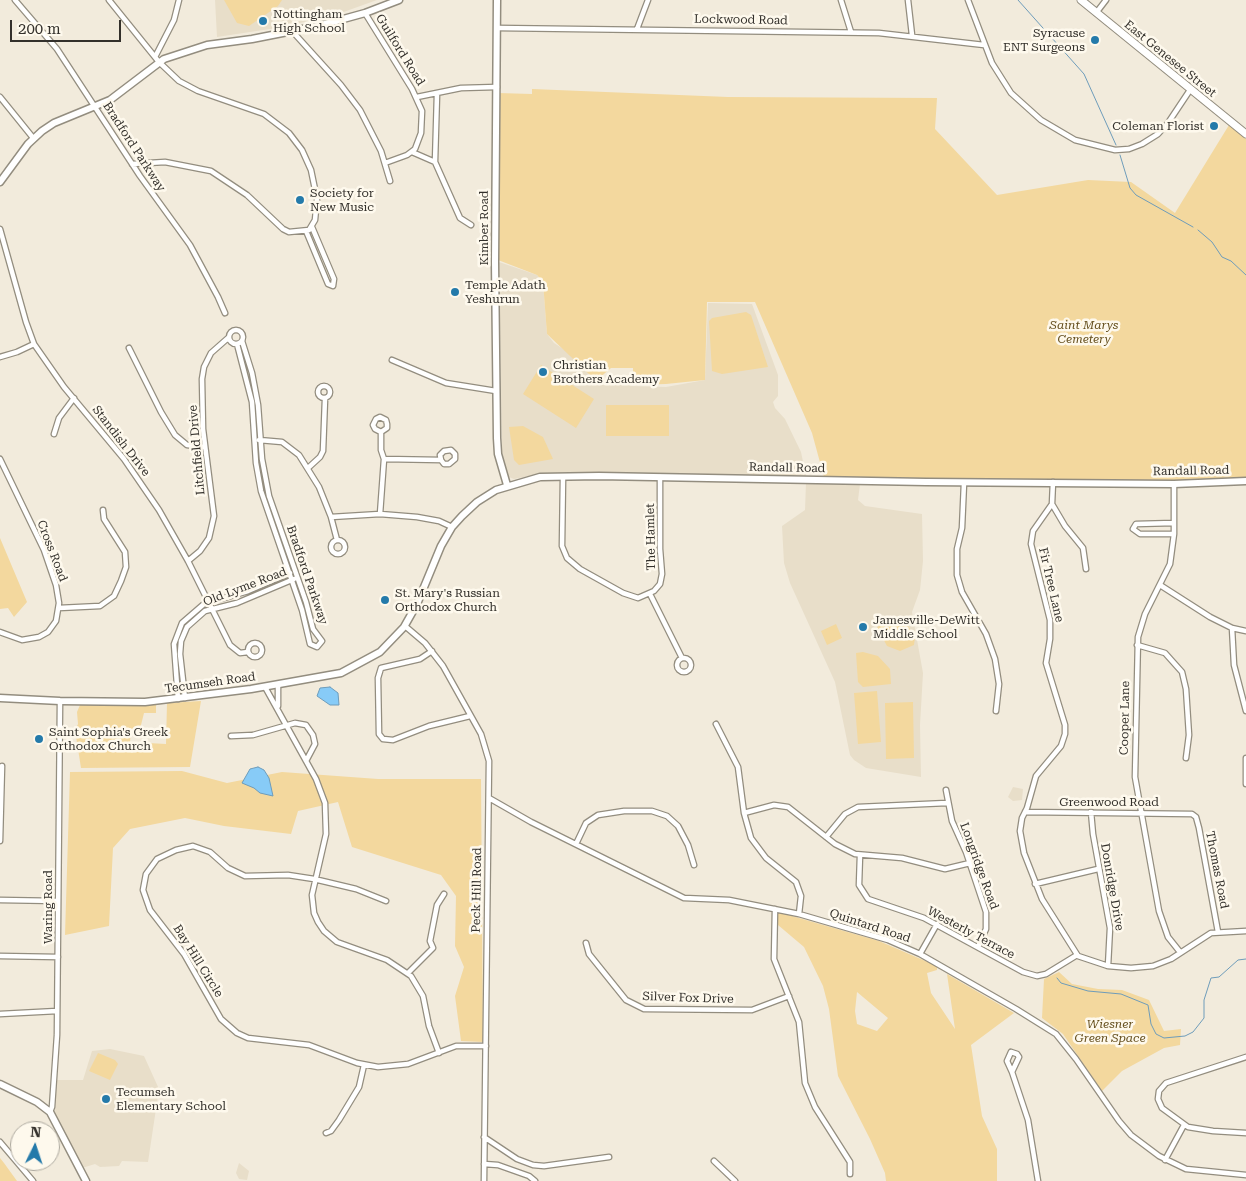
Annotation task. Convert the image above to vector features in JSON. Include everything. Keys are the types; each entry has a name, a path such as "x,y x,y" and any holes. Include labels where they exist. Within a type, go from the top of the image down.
{"main road":[{"name":"East Genesee Street","path":"1081,0 1246,134"}],"street":[{"name":"Bradford Parkway","path":"15,0 57,49 132,164 190,245 225,313"},
{"path":"111,0 169,73 191,88 264,114 289,133 302,150 312,170 317,200 312,227 334,279 333,286 328,284 306,232"},
{"path":"0,182 34,139 54,123 96,107 118,95 157,59 174,20 179,0"},
{"path":"157,59 206,45 293,32 365,13 399,0"},
{"name":"Kimber Road","path":"497,0 496,390 498,454 507,485"},
{"path":"637,29 648,0"},
{"path":"841,0 851,32"},
{"path":"908,0 912,35"},
{"path":"968,0 984,44 998,74 1025,107 1041,120 1066,135 1098,147 1124,150 1147,142 1168,123 1190,90"},
{"path":"1096,13 1106,0"},
{"name":"Guilford Road","path":"365,13 417,97 423,121 418,142 412,152"},
{"name":"Lockwood Road","path":"497,28 851,32 912,35 984,44"},
{"path":"293,32 349,94 369,125 385,163 390,181"},
{"path":"417,97 461,88 497,87"},
{"path":"437,94 435,162 460,218 471,225"},
{"path":"0,97 34,139"},
{"path":"385,163 412,152 435,162"},
{"path":"132,164 165,162 211,171 248,195 283,229 289,232 306,232 312,227"},
{"name":"Standish Drive","path":"0,229 27,327 34,344 46,363 143,485 188,561 230,645 240,653 248,652"},
{"path":"238,330 243,335 242,341 237,344 232,343 228,338 230,332 238,330"},
{"name":"Litchfield Drive","path":"188,561 205,545 212,527 214,510 204,447 202,379 204,366 211,352 228,338"},
{"name":"Bradford Parkway","path":"237,344 252,402 256,463 261,491 292,580 310,644 313,647 319,647 322,641 313,629 269,496 252,373 242,341"},
{"path":"0,357 34,344"},
{"path":"129,348 161,412 176,435 187,446 204,447"},
{"path":"392,360 446,383 496,390"},
{"path":"54,434 59,418 74,398"},
{"path":"308,468 320,457 323,451 324,399"},
{"path":"380,514 384,458 381,450 381,432"},
{"path":"255,440 282,442 300,455 331,517 337,540"},
{"path":"384,458 441,460"},
{"name":"Cross Road","path":"0,459 44,550 56,585 58,608 53,627 39,637 22,640 0,632"},
{"name":"Randall Road","path":"405,626 452,527 477,502 507,485 540,477 1174,484 1246,481"},
{"path":"562,477 562,546 568,558 580,569 631,596 642,597 650,594 682,658"},
{"name":"The Hamlet","path":"650,594 660,584 662,574 660,477"},
{"path":"964,482 962,528 956,564 957,575 962,592 986,634 996,659 999,684 996,711"},
{"path":"1053,482 1052,504 1065,526 1083,548 1086,569"},
{"name":"Cooper Lane","path":"1174,484 1174,534 1170,564 1145,614 1137,645 1135,777 1159,911 1168,937 1180,952"},
{"name":"Fir Tree Lane","path":"1052,504 1033,531 1031,544 1050,620 1050,639 1046,663 1065,725 1065,734 1061,746 1036,776 1020,824 1020,831 1024,853 1035,884 1054,921 1077,955"},
{"path":"58,608 100,606 114,596 121,581 126,567 125,552 104,519 103,510"},
{"path":"331,517 380,514 417,517 439,521 452,527"},
{"path":"1174,523 1136,524 1133,529 1140,534 1174,534"},
{"name":"Old Lyme Road","path":"181,699 173,658 176,634 190,615 209,602 248,591 295,570"},
{"name":"Old Lyme Road","path":"181,699 181,641 192,622 212,608 237,602 297,578"},
{"path":"1160,585 1210,617 1232,628 1246,631"},
{"name":"Peck Hill Road","path":"405,626 432,651 487,749 489,798 484,1181"},
{"name":"Tecumseh Road","path":"0,698 120,703 181,699 328,677 359,665 380,652 405,626"},
{"path":"1232,628 1234,665 1246,711"},
{"path":"1137,645 1165,653 1182,672 1186,689 1189,735 1186,758"},
{"path":"432,651 420,659 381,668 378,678 379,734 383,739 393,740 429,726 470,716"},
{"path":"278,685 278,708"},
{"path":"1239,687 1246,686"},
{"path":"266,687 322,793 327,811 326,834 312,895 314,913 329,937 342,945 387,960 408,973 423,996 429,1026 439,1052"},
{"name":"Waring Road","path":"50,1112 54,1088 57,1011 60,701"},
{"path":"231,736 253,735 298,723 306,725 311,731 315,744 306,762"},
{"path":"716,724 738,767 747,827 757,847 766,858 796,882 801,896 799,914"},
{"path":"1246,758 1246,784"},
{"path":"0,841 2,766"},
{"name":"Longridge Road","path":"946,790 947,803 970,863 987,916 986,929 978,947"},
{"name":"Quintard Road","path":"489,798 684,898 729,900 799,914 888,940 920,954 1016,1008 1056,1034 1119,1120 1139,1141 1165,1160 1198,1171 1246,1175"},
{"path":"826,837 846,814 858,807 947,803"},
{"path":"744,812 774,805 788,807 826,837 849,852 860,855 902,858 945,869 970,863"},
{"path":"576,844 586,823 598,815 624,811 652,811 667,816 678,826 688,845 694,865"},
{"name":"Greenwood Road","path":"1025,812 1192,814"},
{"name":"Donridge Drive","path":"1091,812 1098,868 1110,928 1108,966"},
{"name":"Thomas Road","path":"1192,814 1197,820 1199,828 1218,932"},
{"name":"Bay Hill Circle","path":"386,901 356,889 288,875 246,876 228,868 210,852 202,848 188,847 157,859 146,874 143,890 150,910 184,954 221,1018 230,1029 248,1038 309,1045 364,1065 400,1066 456,1046 486,1046"},
{"name":"Westerly Terrace","path":"860,855 858,878 864,896 937,924 1023,972 1037,976 1051,972 1077,955"},
{"path":"1035,884 1098,868"},
{"path":"408,973 433,948 430,941 437,905 444,894"},
{"path":"0,900 58,901"},
{"path":"775,909 774,959 799,1022 808,1093 850,1162 850,1174"},
{"path":"920,954 937,924"},
{"path":"1077,955 1094,963 1108,966 1131,968 1153,966 1180,952 1201,938 1218,932 1246,931"},
{"name":"Silver Fox Drive","path":"586,943 589,954 626,1000 644,1009 752,1010 789,996"},
{"path":"0,956 58,957"},
{"path":"0,1014 57,1011"},
{"path":"1246,1058 1172,1080 1162,1087 1158,1096 1160,1104 1184,1125 1205,1130 1246,1134"},
{"path":"326,1133 334,1128 359,1087 364,1065"},
{"path":"1012,1072 1028,1120 1038,1181"},
{"path":"0,1084 37,1102 50,1112 86,1181"},
{"path":"1165,1160 1184,1125"},
{"path":"484,1137 517,1159 533,1165 544,1166 609,1157"},
{"path":"0,1142 32,1181"},
{"path":"714,1161 735,1181"},
{"path":"484,1164 498,1165 529,1176 535,1181"}],"shaded area":[{"name":"Nottingham High School","path":"215,0 377,0 338,14 283,27 217,37"},
{"name":"Christian Brothers Academy","path":"499,262 537,275 543,282 547,334 554,343 565,350 603,385 622,383 632,386 666,387 705,380 708,303 752,304 778,375 778,396 773,402 775,408 785,419 801,452 806,476 543,473 514,479 509,477 502,454"},
{"name":"Jamesville-DeWitt Middle School","path":"806,483 860,484 858,500 865,506 922,514 923,561 920,590 912,612 923,673 920,725 921,777 866,768 850,755 835,682 790,583 784,563 782,526 805,510"},
{"path":"1013,787 1023,789 1022,800 1013,801 1008,797"},
{"name":"Tecumseh Elementary School","path":"110,1049 144,1056 159,1089 148,1162 122,1161 119,1166 100,1167 95,1164 82,1168 55,1114 56,1080 83,1080 92,1051"},
{"path":"239,1163 249,1171 247,1180 239,1179 236,1173"}],"green space":[{"path":"224,0 282,0 278,6 249,26 237,23"},
{"name":"Saint Marys Cemetery","path":"532,89 728,97 937,98 935,129 997,195 1088,180 1131,182 1175,213 1229,125 1246,139 1246,481 846,481 845,477 824,477 812,433 755,302 707,302 705,380 633,385 633,368 611,368 598,379 591,376 547,334 543,282 537,275 498,260 498,93 532,94"},
{"path":"746,312 751,315 768,367 722,374 712,371 709,321 712,318"},
{"path":"541,365 594,399 576,428 523,394"},
{"path":"606,405 669,405 669,436 606,436"},
{"path":"523,426 543,437 553,459 519,465 514,460 509,427"},
{"path":"0,538 27,602 14,617 8,608 0,609"},
{"path":"902,616 915,637 914,645 900,651 887,646 877,627"},
{"path":"836,624 842,638 827,645 821,631"},
{"path":"863,652 878,656 890,669 891,684 863,687 858,682 856,653"},
{"path":"877,691 881,742 858,744 854,693"},
{"path":"201,701 190,767 81,768 75,730 78,724 77,712 80,705 156,705 156,713 144,713 140,729 131,729 130,742 166,744 167,703"},
{"path":"913,702 914,758 886,759 885,703"},
{"path":"182,771 227,783 282,772 378,779 481,779 483,1042 461,1041 455,996 464,967 455,946 456,896 441,875 352,847 338,802 298,811 291,834 224,826 185,818 130,829 113,848 109,926 65,935 70,772"},
{"path":"778,912 879,941 937,966 937,970 927,973 931,993 955,1029 947,974 1014,1013 971,1045 982,1116 997,1149 997,1181 886,1181 885,1173 870,1139 838,1076 829,1009 823,986 804,947 778,925","holes":["857,992 888,1018 877,1031 857,1024 855,1011"]},
{"name":"Wiesner Green Space","path":"1059,972 1072,984 1098,989 1122,990 1149,1000 1164,1031 1181,1029 1180,1045 1164,1048 1122,1071 1102,1091 1063,1034 1042,1018 1044,979"},
{"path":"98,1053 115,1060 118,1064 110,1080 89,1071"},
{"path":"0,1158 4,1163 17,1181 0,1181"}],"water":[{"path":"330,687 338,693 339,705 330,705 317,696 320,688"},
{"path":"258,767 264,770 269,778 273,796 260,793 242,783 250,769"}],"waterway":[{"path":"1018,0 1084,74 1116,145"},
{"path":"1120,155 1130,188 1136,195 1193,227"},
{"path":"1198,230 1212,242 1222,257 1231,261 1246,275"},
{"path":"1057,978 1061,983 1088,991 1121,994 1148,1005 1151,1024 1156,1034 1164,1038 1185,1036 1193,1032 1204,1018 1204,1000 1211,978 1219,977 1238,960 1246,959"}],"place":[{"name":"Nottingham High School","path":"263,21"},
{"name":"Syracuse ENT Surgeons","path":"1095,40"},
{"name":"Coleman Florist","path":"1214,126"},
{"name":"Society for New Music","path":"300,200"},
{"name":"Temple Adath Yeshurun","path":"455,292"},
{"name":"Christian Brothers Academy","path":"543,372"},
{"name":"St. Mary's Russian Orthodox Church","path":"385,600"},
{"name":"Jamesville-DeWitt Middle School","path":"863,627"},
{"name":"Saint Sophia's Greek Orthodox Church","path":"39,739"},
{"name":"Tecumseh Elementary School","path":"106,1099"}]}
